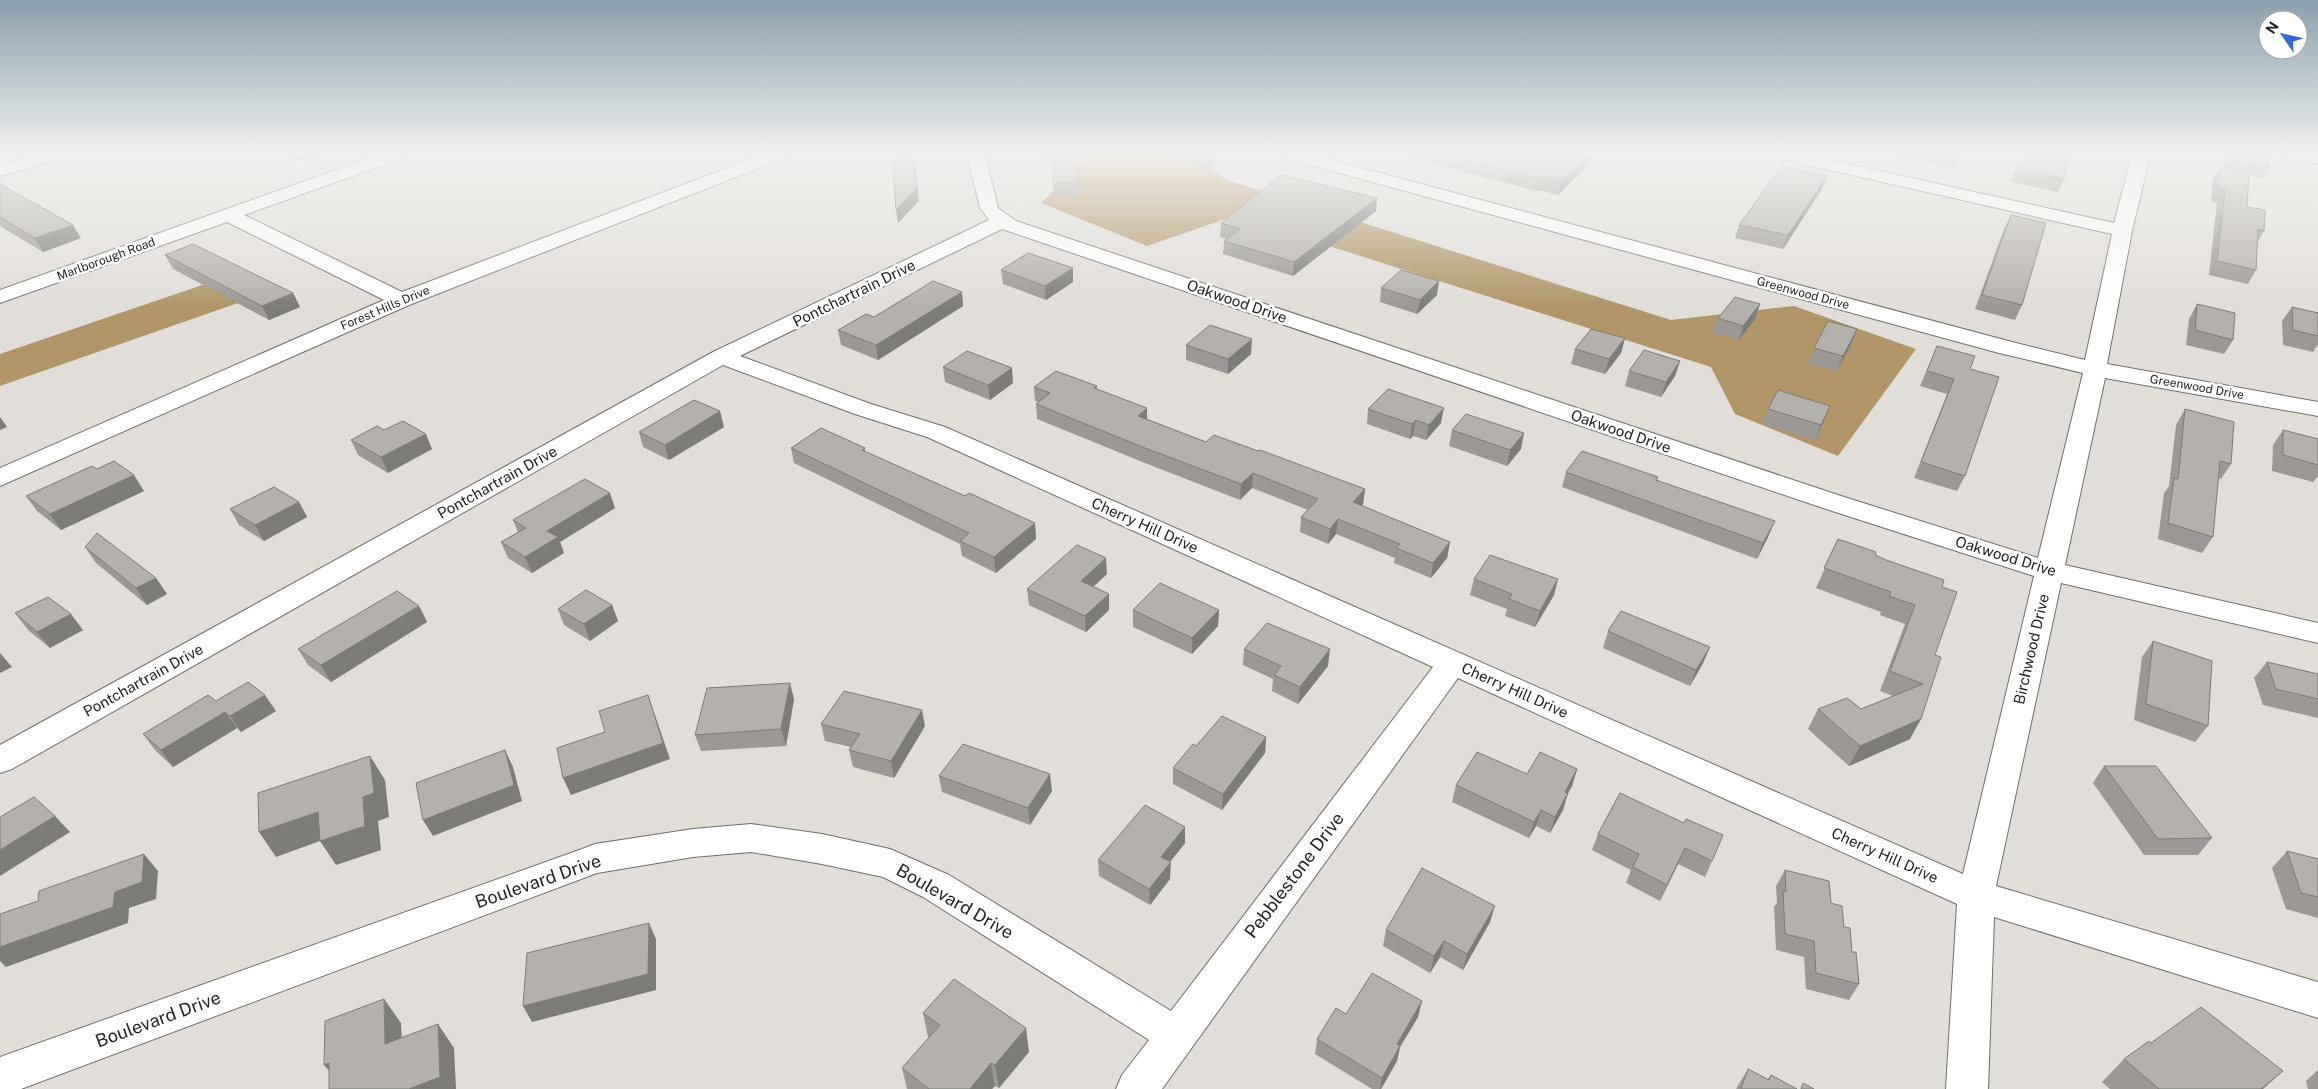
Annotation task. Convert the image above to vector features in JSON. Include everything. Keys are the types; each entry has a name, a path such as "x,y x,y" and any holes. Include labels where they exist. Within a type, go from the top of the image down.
{"street":[{"name":"Marlborough Road","path":"0,297 253,206"},
{"name":"Forest Hills Drive","path":"0,478 401,300 645,206"},
{"path":"988,206 1002,221"},
{"name":"Greenwood Drive","path":"1482,206 1997,345 2095,369 2318,409"},
{"path":"2007,206 2122,232"},
{"name":"Birchwood Drive","path":"1967,1089 1976,896 2095,369 2128,206"},
{"path":"228,215 401,300"},
{"name":"Pontchartrain Drive","path":"0,760 721,357 1002,221"},
{"name":"Oakwood Drive","path":"1002,221 1832,502 2049,570 2318,633"},
{"name":"Cherry Hill Drive","path":"721,357 863,409 936,432 1976,896 2318,1000"},
{"name":"Pebblestone Drive","path":"1137,1089 1453,662"},
{"name":"Boulevard Drive","path":"0,1078 595,859 693,843 751,838 822,849 890,864 936,886 1176,1035"}],"shaded area":[{"path":"1048,206 1309,206 1671,320 1794,306 1916,349 1838,456 1735,414 1711,367 1234,216 1147,246"},
{"path":"208,283 238,303 0,386 0,354"}],"building":[{"path":"0,206 39,206 73,225 35,238 0,217"},
{"path":"1242,206 1367,206 1294,262 1224,241 1240,229 1221,223"},
{"path":"1753,206 1807,206 1788,235 1739,225"},
{"path":"2223,206 2247,206 2265,210 2264,231 2258,229 2256,270 2217,261"},
{"path":"2011,215 2046,223 2022,305 1982,295"},
{"path":"193,244 293,293 262,306 165,255"},
{"path":"1028,253 1073,268 1045,286 1001,270"},
{"path":"1401,270 1439,281 1420,300 1381,288"},
{"path":"933,281 962,292 876,345 838,330 866,314 874,317"},
{"path":"1735,297 1760,304 1743,326 1718,318"},
{"path":"2197,304 2235,313 2233,340 2195,330"},
{"path":"2292,307 2318,313 2318,336 2293,330"},
{"path":"1828,321 1857,329 1843,356 1814,348"},
{"path":"1210,325 1252,339 1228,359 1186,345"},
{"path":"1591,329 1625,338 1609,359 1575,349"},
{"path":"1937,346 1975,356 1970,369 1999,377 1965,476 1921,462 1954,379 1927,371"},
{"path":"1644,350 1680,361 1666,382 1629,371"},
{"path":"967,351 1012,368 988,385 943,367"},
{"path":"1056,371 1097,386 1094,388 1147,408 1138,416 1206,442 1214,435 1365,489 1353,502 1450,542 1433,563 1396,548 1400,544 1338,519 1330,529 1301,517 1318,499 1253,473 1241,484 1036,404 1050,393 1034,387"},
{"path":"1388,389 1444,408 1429,425 1416,420 1412,424 1368,409"},
{"path":"1778,390 1830,406 1821,425 1768,409"},
{"path":"694,400 720,411 665,445 639,432"},
{"path":"2185,409 2234,422 2231,464 2220,461 2213,537 2168,523 2174,478 2178,479"},
{"path":"1466,414 1524,433 1510,450 1452,430"},
{"path":"403,421 426,434 381,457 351,440 377,426 384,430"},
{"path":"821,428 865,448 862,450 965,496 969,493 1035,523 994,557 960,541 969,533 791,448"},
{"path":"2283,430 2318,439 2318,465 2283,455"},
{"path":"1582,451 1658,477 1656,480 1775,521 1763,543 1566,472"},
{"path":"114,461 134,475 50,514 26,496 92,466 97,469"},
{"path":"585,479 610,493 547,531 558,537 525,557 501,542 526,528 513,520"},
{"path":"274,487 299,502 255,525 230,509"},
{"path":"97,533 156,578 136,588 85,547"},
{"path":"1838,539 1876,552 1875,555 1889,561 1944,580 1942,587 1957,592 1935,655 1941,657 1921,719 1860,746 1818,709 1847,698 1861,709 1923,684 1890,671 1915,605 1889,596 1891,592 1824,568"},
{"path":"1077,545 1106,558 1081,581 1109,594 1085,616 1027,589"},
{"path":"1490,555 1558,579 1540,611 1509,599 1512,594 1474,579"},
{"path":"1160,583 1219,610 1192,638 1133,610"},
{"path":"586,590 612,605 584,624 558,609"},
{"path":"397,591 419,606 321,665 298,649"},
{"path":"48,597 71,614 37,632 15,613"},
{"path":"1621,611 1710,647 1696,670 1608,631"},
{"path":"1267,623 1330,649 1300,687 1274,675 1281,666 1244,649"},
{"path":"2153,641 2212,661 2208,726 2146,704"},
{"path":"2267,662 2318,674 2318,699 2276,689"},
{"path":"248,682 265,695 230,716 225,712 161,750 143,734 208,695 216,701"},
{"path":"790,683 781,729 695,735 707,688"},
{"path":"844,691 922,710 891,761 849,750 860,734 821,724"},
{"path":"648,695 663,743 563,778 557,748 605,732 599,711"},
{"path":"1222,716 1266,737 1223,794 1173,768 1193,744 1196,746"},
{"path":"963,744 1050,774 1028,808 939,776"},
{"path":"505,750 514,785 423,820 416,783"},
{"path":"1477,752 1527,774 1540,752 1577,769 1565,792 1568,793 1555,817 1541,810 1534,822 1456,785"},
{"path":"370,756 374,793 363,797 365,826 320,841 318,812 259,832 258,793"},
{"path":"2104,766 2156,766 2212,838 2158,839"},
{"path":"1620,793 1684,823 1686,819 1723,835 1712,861 1685,848 1667,885 1633,867 1639,854 1598,834"},
{"path":"34,797 55,816 0,850 0,817"},
{"path":"1145,805 1185,827 1161,857 1171,862 1149,889 1098,860"},
{"path":"2287,851 2318,859 2318,897 2301,893"},
{"path":"144,854 142,882 115,892 113,907 0,947 0,914 38,901 39,891"},
{"path":"1422,868 1495,906 1467,954 1444,941 1434,956 1386,930"},
{"path":"1785,870 1829,881 1831,903 1842,906 1844,927 1850,928 1852,952 1856,952 1859,984 1816,973 1814,941 1785,934 1783,891 1786,892"},
{"path":"649,923 648,974 523,1006 527,953"},
{"path":"1372,973 1422,1001 1397,1044 1400,1046 1382,1078 1317,1039 1336,1008 1346,1014"},
{"path":"954,979 1026,1028 995,1065 991,1063 970,1089 929,1089 902,1068 940,1025 923,1013"},
{"path":"384,999 385,1044 438,1024 440,1077 409,1089 329,1089 329,1063 324,1065 325,1021"},
{"path":"2201,1007 2283,1071 2261,1089 2159,1089 2124,1059 2149,1041 2151,1043"},
{"path":"1748,1069 1769,1080 1771,1075 1797,1089 1741,1089"},
{"path":"1803,1083 1814,1089 1801,1089"}]}
